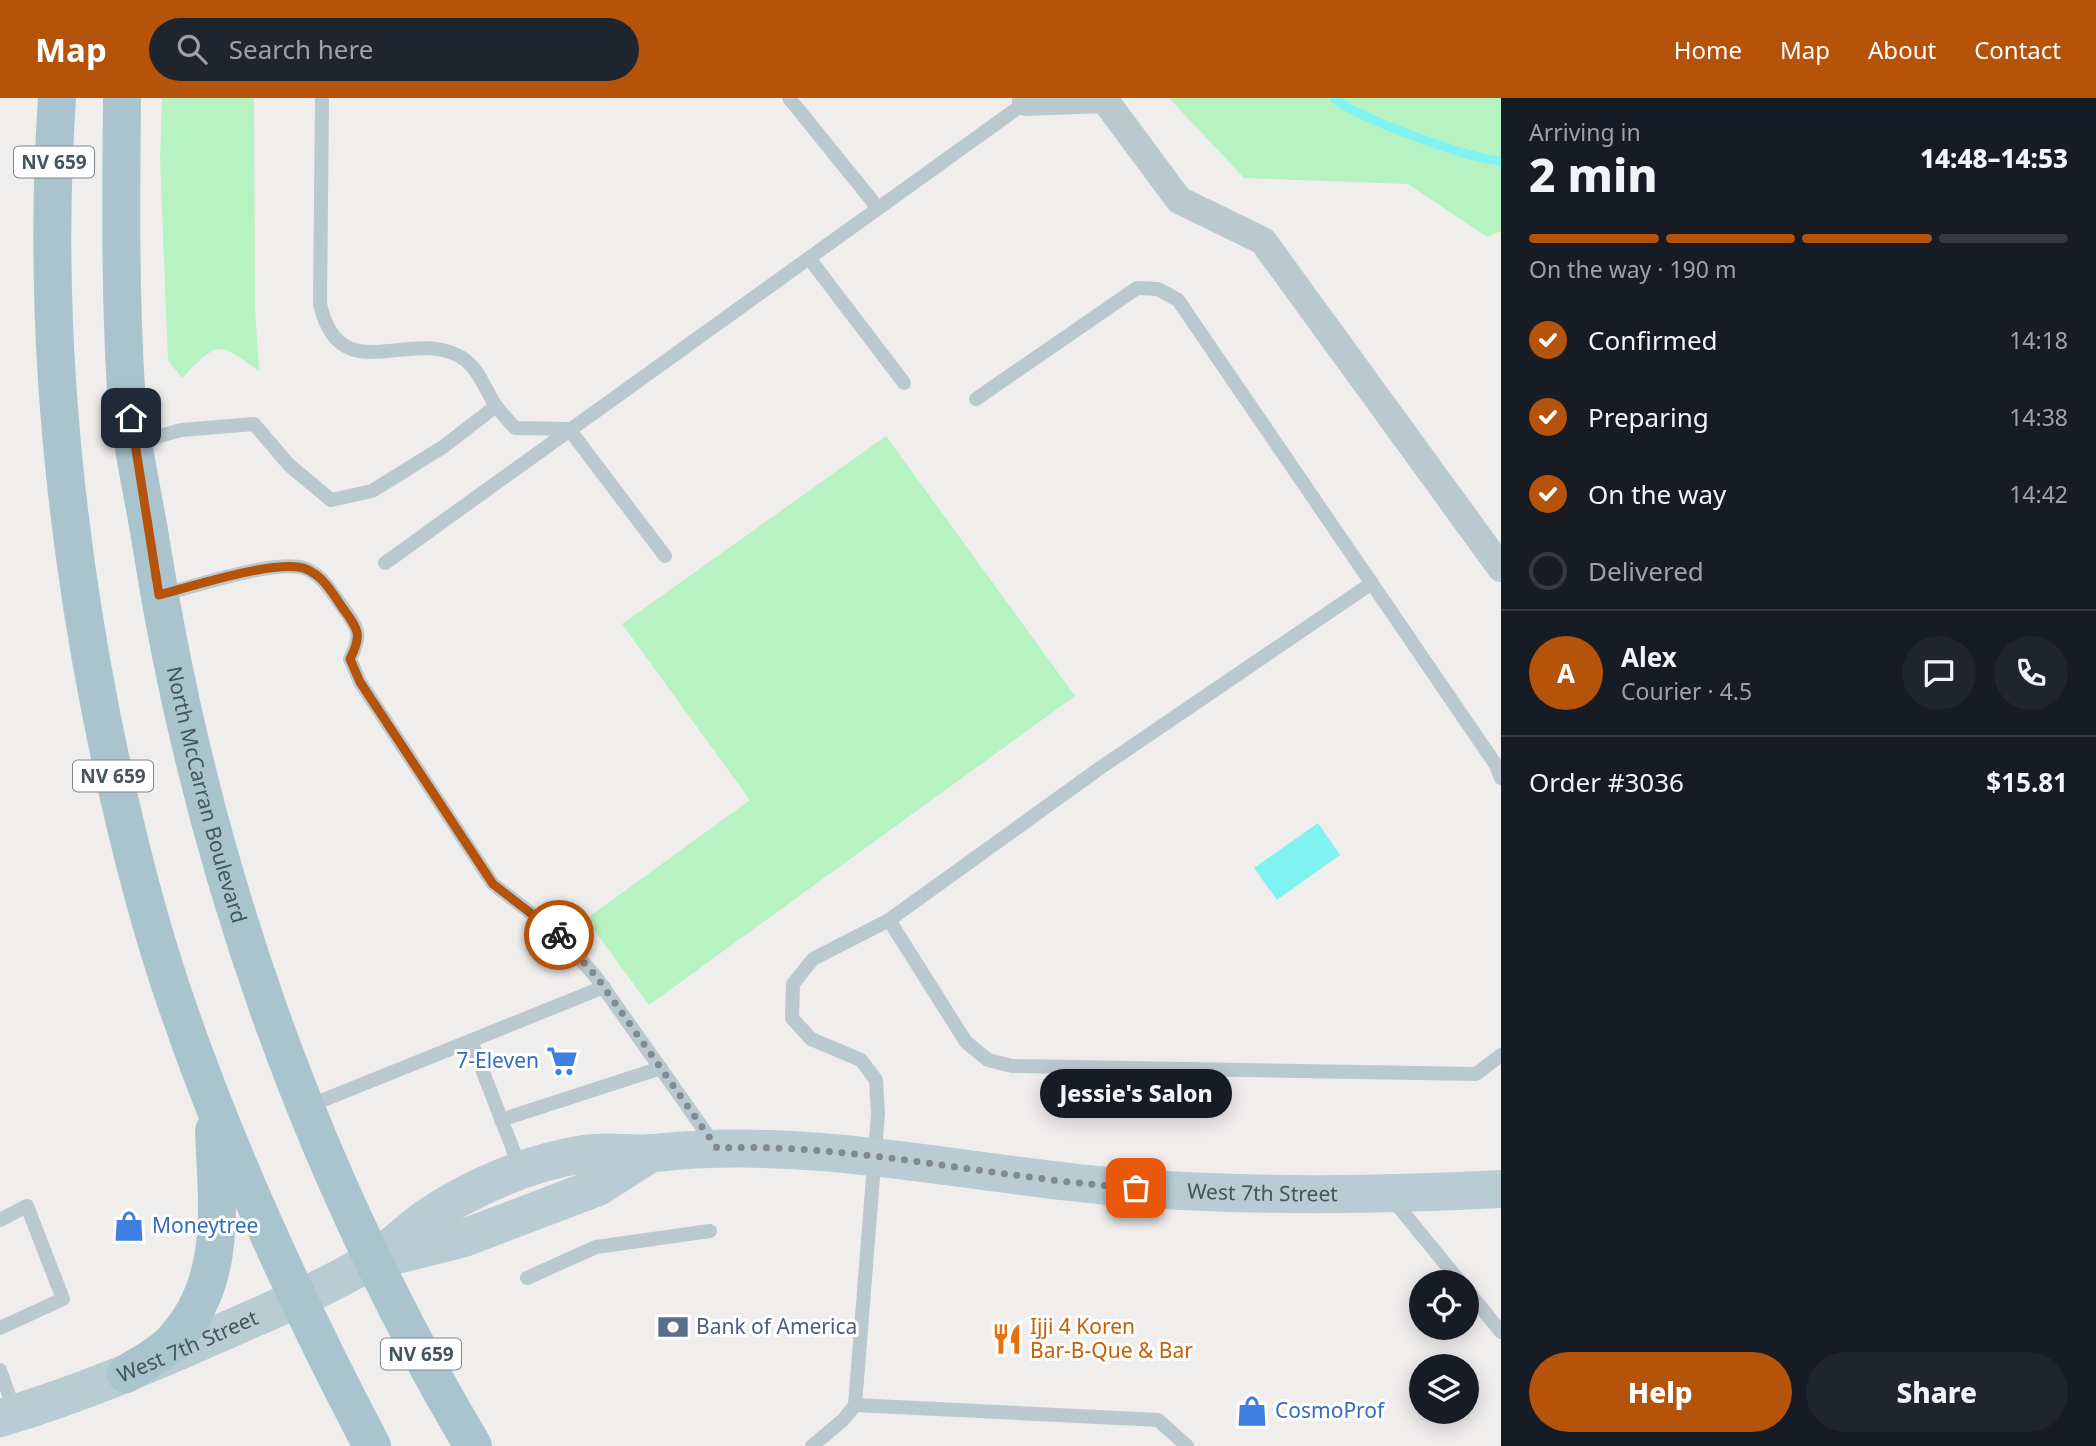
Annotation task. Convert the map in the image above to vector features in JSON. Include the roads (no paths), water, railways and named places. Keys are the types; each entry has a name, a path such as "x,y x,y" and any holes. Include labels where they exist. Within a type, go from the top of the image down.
{"main road":[{"name":"NV 659","path":"57,98 51,226 54,366 68,512 83,623 113,774 144,897 176,1004 213,1105 297,1298 372,1446"},
{"name":"North McCarran Boulevard","path":"122,98 121,248 126,392 168,653 228,891 264,1001 305,1108 371,1261 473,1446"},
{"path":"126,1374 173,1342 201,1305 212,1272 218,1230 213,1105"},
{"name":"West 7th Street","path":"8,1416 126,1374 297,1298 371,1261 425,1219 476,1189 585,1153 651,1153 771,1147 1110,1186 1214,1192 1388,1194 1501,1189"},
{"name":"West 7th Street","path":"371,1261 441,1246 484,1231 561,1199 598,1187 651,1153"}],"street":[{"path":"1026,102 1104,99 1179,200 1263,241 1501,568"}],"lane":[{"path":"322,98 320,304 324,321 345,348 359,352 442,348 464,359 475,370 496,406 515,428 569,429"},
{"path":"789,98 878,208"},
{"path":"385,563 1026,102"},
{"path":"809,258 904,383"},
{"path":"976,398 1138,288 1158,289 1178,300 1496,765 1501,778"},
{"path":"135,443 181,430 254,424 289,465 331,500 372,491 443,447 496,406"},
{"path":"569,429 665,556"},
{"path":"159,595 270,568 303,568 321,578 355,625 359,641 350,659 360,682 493,884 558,934 604,987 717,1148"},
{"path":"812,1446 832,1440 855,1405 876,1158 876,1080 861,1060 811,1039 792,1018 793,984 813,959 889,920 1100,768 1371,583"},
{"path":"889,920 966,1042 988,1059 1012,1066 1476,1074 1501,1055"},
{"path":"305,1108 604,987"},
{"path":"471,1041 521,1172"},
{"path":"501,1120 661,1068"},
{"path":"1388,1194 1450,1270"},
{"path":"0,1220 27,1206 63,1299 0,1328"},
{"path":"527,1278 596,1247 710,1231"},
{"path":"1479,1305 1501,1332"},
{"path":"0,1370 8,1416"},
{"path":"855,1405 1158,1420 1187,1446"}],"water":[{"path":"1318,823 1340,855 1277,900 1254,868"}],"waterway":[{"path":"1334,98 1365,116 1414,136 1465,153 1501,161"}],"place":[{"name":"7-Eleven","path":"562,1061"},
{"name":"Jessie's Salon","path":"1136,1188"},
{"name":"Moneytree","path":"129,1226"},
{"name":"Bank of America","path":"673,1327"},
{"name":"Ijji 4 Koren Bar-B-Que & Bar","path":"1007,1339"},
{"name":"CosmoProf","path":"1252,1411"}]}
